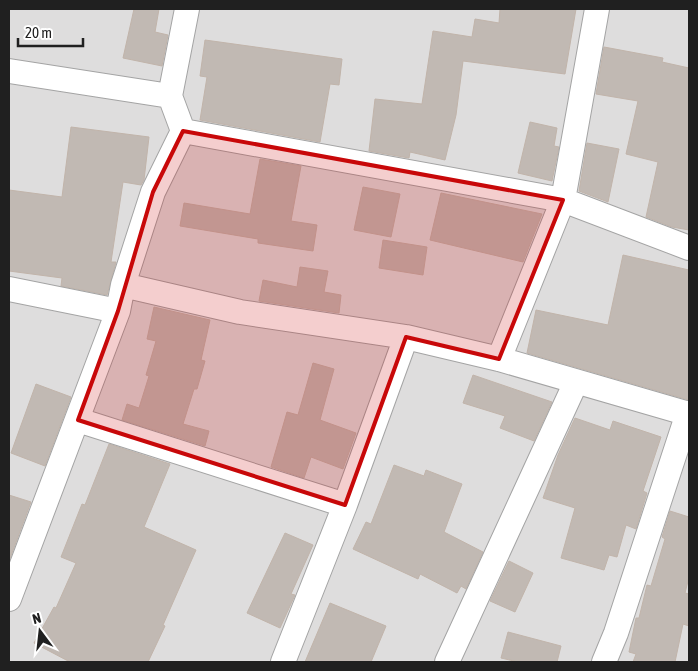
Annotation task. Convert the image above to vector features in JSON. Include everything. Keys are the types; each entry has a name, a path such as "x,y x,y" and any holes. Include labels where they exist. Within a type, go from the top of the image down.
{"street":[{"path":"9,600 118,312 123,285 153,192 183,131 170,96 187,9"},
{"path":"499,359 563,200 597,9"},
{"path":"9,71 170,96"},
{"path":"183,131 563,200 689,248"},
{"path":"123,285 240,312 406,338 499,359 688,413 616,633 604,662"},
{"path":"9,289 118,312"},
{"path":"283,662 345,505 406,338"},
{"path":"447,662 576,382"},
{"path":"78,420 345,505"}],"highlighted area":[{"path":"183,131 563,200 499,359 406,337 345,505 78,420 118,311 153,192"}],"shaded area":[{"path":"9,9 689,9 689,662 9,662"}],"building":[{"path":"134,9 159,9 155,32 168,35 162,66 123,58"},
{"path":"500,9 576,9 565,74 463,61 456,115 445,160 410,152 409,158 369,151 375,99 422,104 433,31 472,37 475,19 499,23"},
{"path":"205,40 342,59 339,85 330,84 320,142 200,120 207,77 200,76"},
{"path":"604,47 663,58 662,62 689,68 689,230 672,227 646,217 658,162 626,154 638,101 596,94"},
{"path":"530,122 557,128 554,146 559,147 552,181 518,173"},
{"path":"71,127 149,137 144,180 141,185 123,182 111,262 116,262 107,295 61,286 62,278 9,271 9,190 62,197"},
{"path":"587,143 619,149 608,202 579,191"},
{"path":"260,159 301,166 291,221 317,225 313,251 258,243 258,239 180,226 184,203 250,214"},
{"path":"363,187 400,194 391,237 354,230"},
{"path":"441,193 542,214 523,262 430,240"},
{"path":"383,240 427,247 423,275 379,268"},
{"path":"623,255 689,270 689,400 527,353 536,310 608,325"},
{"path":"300,267 328,271 324,292 341,295 339,313 259,301 263,280 297,287"},
{"path":"154,307 210,320 201,360 205,361 197,389 194,389 183,424 209,431 205,446 122,420 127,404 139,408 149,376 146,375 156,341 147,339"},
{"path":"313,363 334,369 320,420 356,433 343,469 311,457 304,478 271,467 287,412 298,415"},
{"path":"473,375 552,402 534,441 500,428 505,416 463,403"},
{"path":"36,384 71,397 45,466 11,453"},
{"path":"575,418 610,430 613,421 661,437 643,491 647,493 636,529 626,525 617,557 609,555 604,570 561,558 575,508 543,498 558,455"},
{"path":"109,444 170,464 144,527 196,550 148,662 70,662 34,643 54,607 56,608 76,563 61,557 82,504 85,505"},
{"path":"394,465 424,476 426,470 462,484 444,532 483,552 466,589 461,586 457,593 420,574 418,579 353,549 366,522 371,524"},
{"path":"9,495 31,502 9,561"},
{"path":"670,511 689,517 689,577 685,593 689,594 689,626 683,624 675,662 633,662 636,654 629,652 636,618 639,618 647,585 651,586 665,539 662,537"},
{"path":"285,533 313,545 291,594 295,595 280,628 247,613"},
{"path":"509,561 533,573 515,612 490,601"},
{"path":"330,603 386,626 371,662 305,662"},
{"path":"508,632 561,646 557,662 518,662 501,658"}]}
